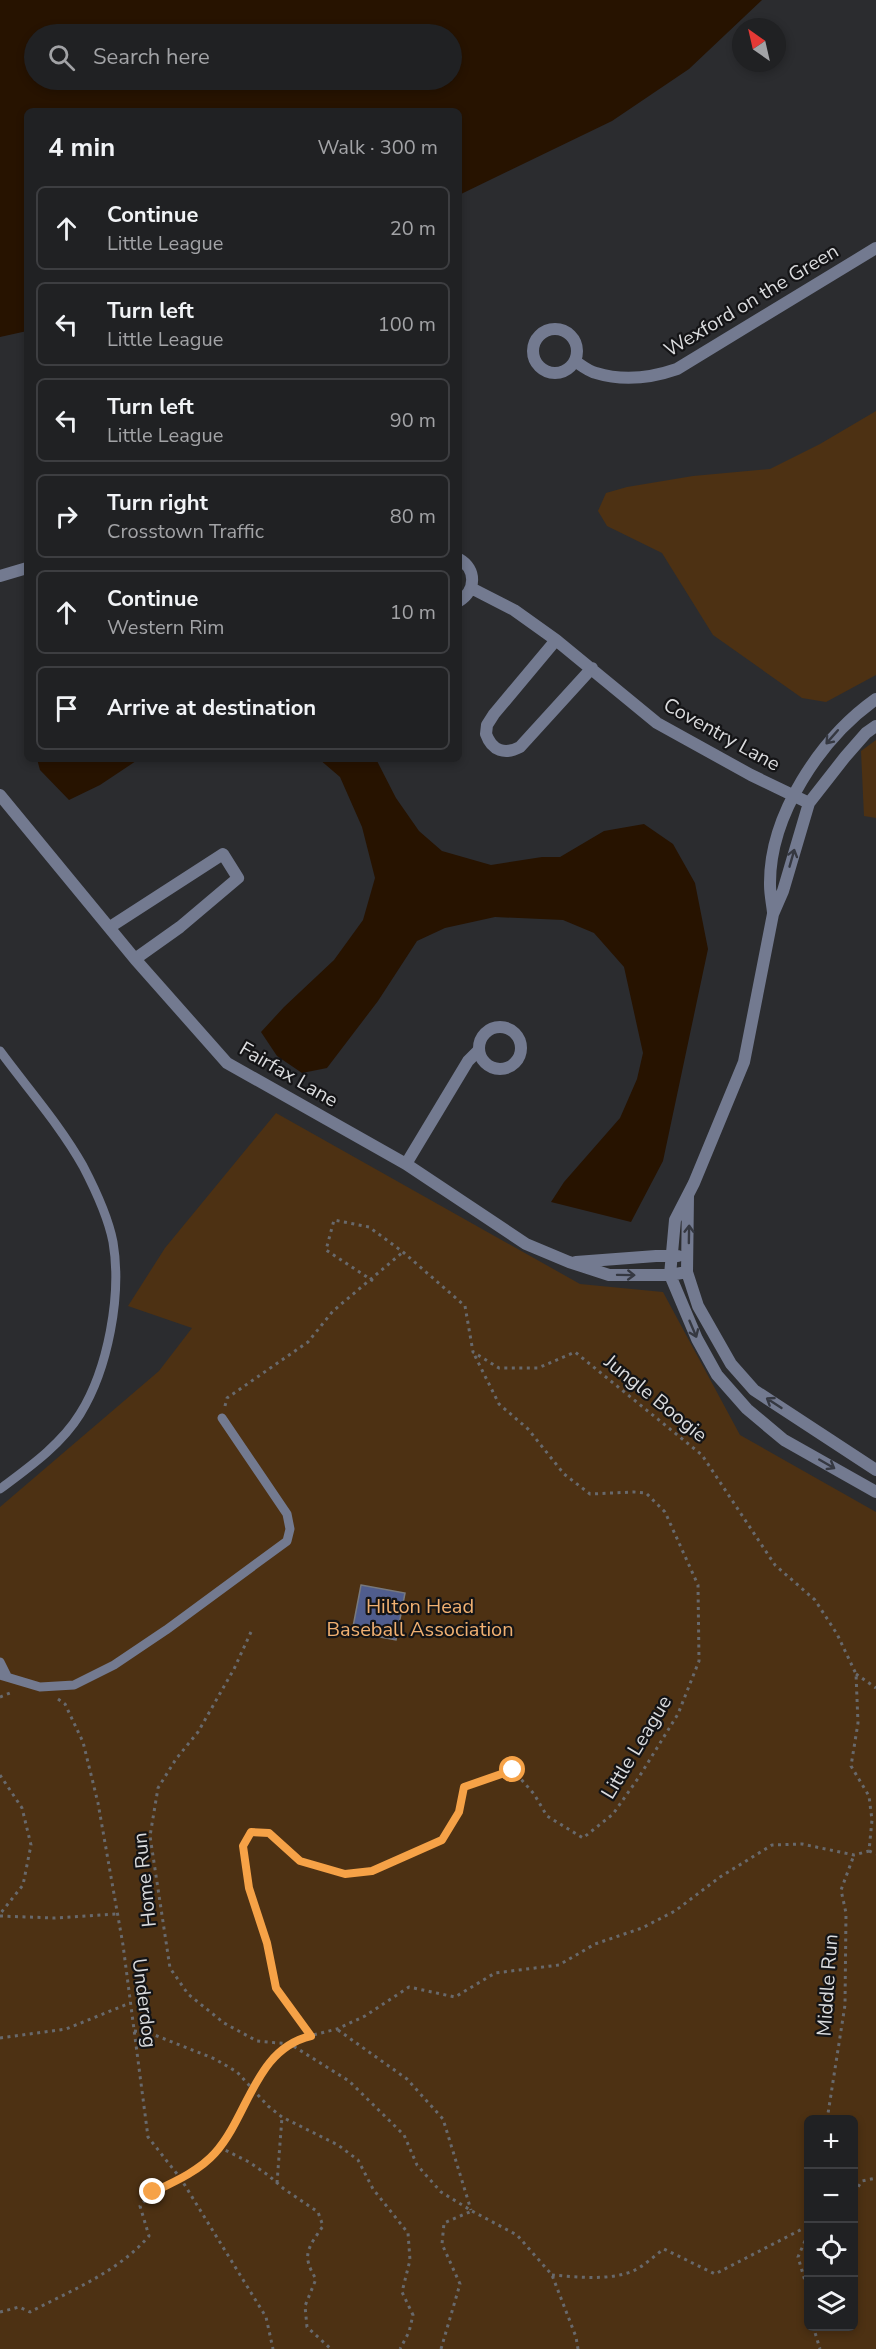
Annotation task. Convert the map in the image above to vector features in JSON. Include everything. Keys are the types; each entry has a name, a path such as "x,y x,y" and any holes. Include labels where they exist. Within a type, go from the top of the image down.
{"street":[{"name":"Wexford on the Green","path":"574,361 594,373 625,378 661,375 677,369 876,248"},
{"path":"462,561 472,573 471,588 462,599"},
{"path":"0,576 24,569"},
{"name":"Coventry Lane","path":"471,588 514,610 556,640 657,723 809,804"},
{"path":"556,640 487,725 486,734 494,746 502,751 511,752 520,747 592,668"},
{"path":"773,914 770,884 773,858 781,826 793,795 821,750 845,724 876,699"},
{"path":"876,726 866,733 845,757 809,804 783,891 773,914 744,1062 688,1195 675,1220 670,1275 697,1340 717,1376 747,1409 784,1440 876,1492"},
{"name":"Fairfax Lane","path":"0,795 135,959 227,1063 406,1164 526,1244 569,1262 609,1275 670,1275 687,1272"},
{"path":"110,927 223,854 238,878 180,927 135,959"},
{"path":"406,1164 468,1061 479,1050"},
{"path":"688,1195 687,1272 698,1306 731,1364 754,1390 876,1470"},
{"name":"Fairfax Lane","path":"569,1262 688,1255"}],"lane":[{"path":"0,1051 57,1126 98,1197 113,1242 116,1285 107,1346 93,1389 79,1416 59,1440 0,1489"},
{"path":"0,1662 4,1675 40,1687 74,1685 114,1665 166,1630 287,1541 291,1529 287,1514 222,1418"}],"path":[{"path":"372,1280 326,1250 334,1220 369,1227 403,1252 465,1306 473,1352"},
{"path":"222,1418 227,1398 308,1342 333,1311 403,1252"},
{"name":"Jungle Boogie","path":"473,1352 500,1368 538,1368 574,1352 702,1455 775,1565 815,1600 837,1634 856,1674 858,1724 851,1766 869,1796 872,1820 869,1851"},
{"name":"Little League","path":"311,2036 276,1988 267,1943 249,1888 243,1846 251,1832 269,1833 300,1861 345,1874 372,1871 442,1840 459,1812 464,1787 513,1770 534,1794 547,1816 583,1838 613,1814 639,1777 678,1714 699,1661 698,1585 665,1512 646,1493 591,1494 564,1474 528,1429 499,1404 473,1352"},
{"name":"Home Run","path":"251,1632 234,1669 198,1732 176,1759 158,1788 150,1836 171,1968 176,1977 188,1994 224,2023 257,2041 290,2044"},
{"path":"856,1674 876,1688"},
{"path":"0,1697 40,1687"},
{"name":"Underdog","path":"40,1687 66,1704 83,1742 98,1803 117,1914 148,2137 181,2179 266,2318 273,2349"},
{"path":"0,1775 22,1808 31,1845 23,1885 0,1915"},
{"path":"0,2312 19,2307 30,2312 106,2272 137,2250 149,2236 140,2206 153,2192 181,2179 214,2154 275,2055 297,2039 337,2029 365,2016 409,1987 455,1997 495,1973 559,1965 595,1944 642,1928 675,1911 720,1877 772,1845 802,1844 854,1855 869,1851 876,1854"},
{"name":"Middle Run","path":"828,2115 845,2005 846,1913 841,1890 854,1855"},
{"path":"0,1915 55,1918 117,1914"},
{"path":"0,2038 66,2029 130,2003"},
{"path":"337,2029 407,2079 443,2119 472,2211"},
{"path":"134,2031 147,2032 215,2059 237,2072 252,2090 282,2117 338,2145 358,2160 373,2189 408,2233 410,2260 402,2292 413,2315 409,2332 400,2349"},
{"path":"290,2044 349,2081 404,2135 417,2165 441,2192 517,2235 552,2275 576,2337 578,2349"},
{"path":"277,2183 282,2117"},
{"path":"219,2147 249,2162 318,2212 323,2226 309,2246 306,2264 316,2279 305,2306 307,2327 332,2349"},
{"path":"858,2187 862,2181 876,2178"},
{"path":"441,2349 460,2284 442,2244 444,2223 472,2211"},
{"path":"552,2275 582,2277 618,2275 634,2270 664,2249 715,2274 804,2228"},
{"path":"804,2243 798,2257 804,2277"},
{"path":"815,2331 820,2349"}],"green space":[{"path":"876,411 876,675 826,702 802,698 713,635 662,553 607,526 598,511 606,493 627,487 693,476 770,469 820,444"},
{"path":"876,740 876,818 864,816 861,751"},
{"name":"Hilton Head Baseball Association","path":"276,1113 580,1284 663,1292 740,1435 876,1512 876,2349 0,2349 0,1507 159,1371 192,1328 128,1306 165,1248"}],"shaded area":[{"path":"0,0 762,0 743,18 732,18 732,28 689,69 612,121 462,194 462,108 24,108 24,332 0,337"},
{"path":"38,762 134,762 100,785 69,800 40,770"},
{"path":"322,762 378,762 396,798 419,831 442,851 491,865 542,857 560,857 604,831 644,824 673,844 695,883 708,949 663,1161 631,1222 551,1202 564,1182 620,1118 637,1079 643,1053 624,967 594,933 563,920 495,917 445,928 417,941 378,1001 327,1068 302,1073 277,1056 261,1032 334,960 363,920 375,878 362,827 340,777"}],"building":[{"path":"361,1585 405,1593 396,1640 352,1632"}],"route":[{"path":"153,2192 181,2179 214,2154 275,2055 297,2039 311,2036 276,1988 267,1943 249,1888 243,1846 251,1832 269,1833 300,1861 345,1874 372,1871 442,1840 459,1812 464,1787 513,1770"}]}
